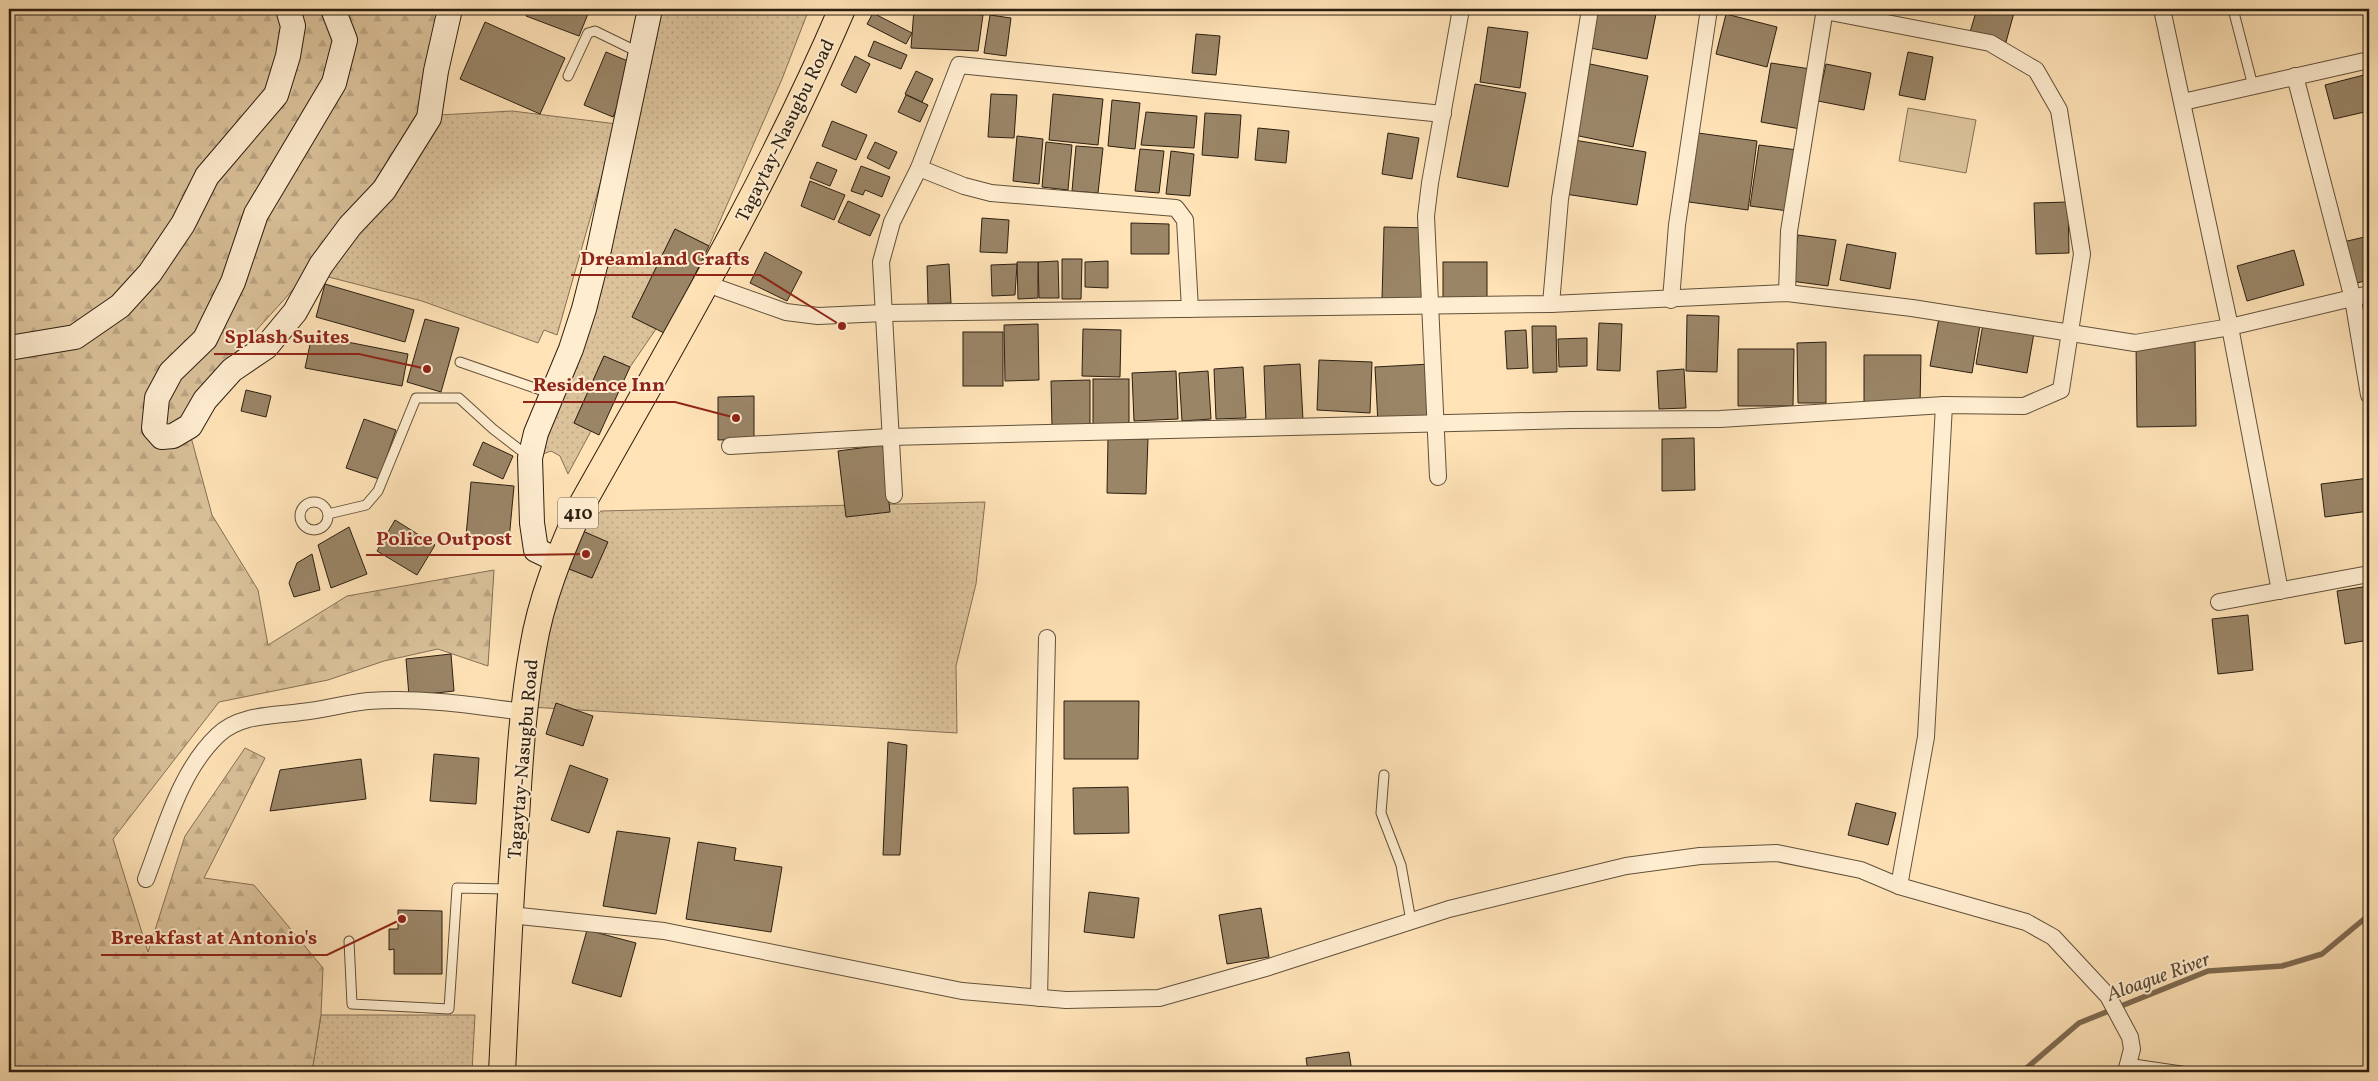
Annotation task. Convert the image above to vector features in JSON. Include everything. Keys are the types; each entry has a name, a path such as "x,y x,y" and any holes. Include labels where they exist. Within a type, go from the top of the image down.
{"main road":[{"name":"Tagaytay-Nasugbu Road","path":"502,1072 511,889 523,712 533,647 558,560 580,508 757,192 805,94 842,9"}],"street":[{"path":"9,348 75,336 120,306 150,274 182,224 207,176 276,94 288,56 293,26 288,9"},
{"path":"333,9 345,40 334,83 256,214 233,282 204,339 171,372 157,398 154,428 162,437 173,436 190,426 205,400 232,370 266,347 295,312 321,265 350,226 384,190 429,118 436,71 450,9"},
{"path":"558,560 536,550 532,523 530,458 536,433 571,349 584,309 598,254 650,9"},
{"path":"1438,477 1426,216 1430,183 1461,9"},
{"path":"1551,304 1560,199 1590,9"},
{"path":"1671,300 1677,225 1709,9"},
{"path":"2162,9 2230,327 2280,591"},
{"path":"730,446 890,437 1720,418 1944,405 2024,406 2061,390 2082,254 2059,110 2036,70 1990,43 1825,10 1789,230 1787,293"},
{"path":"2183,102 2369,60"},
{"path":"894,495 881,262 885,240 919,168 959,65 1443,114"},
{"path":"2295,76 2361,296 2369,395"},
{"path":"919,168 964,186 991,193 1176,208 1186,220 1190,309"},
{"path":"707,284 786,312 818,316 884,313 1551,304 1671,300 1787,293 1912,308 2135,343 2230,327 2361,296"},
{"path":"1900,886 1926,737 1944,405"},
{"path":"2219,602 2369,574"},
{"path":"1039,998 1047,638"},
{"path":"146,879 189,770 219,734 239,722 271,715 368,701 449,702 523,712"},
{"path":"510,915 664,931 962,991 1066,1000 1159,998 1269,967 1449,909 1626,866 1700,856 1776,853 1861,870 1900,886 2026,922 2053,937 2108,996 2130,1037 2132,1049 2126,1068"}],"lane":[{"path":"2233,9 2252,86"},
{"path":"568,76 588,33 595,31 641,53"},
{"path":"460,362 552,394"},
{"path":"328,514 366,505 378,491 416,398 459,398 493,429 530,458"},
{"path":"1384,775 1381,813 1400,865 1411,921"},
{"path":"349,941 352,1004 449,1009 457,888 511,889"},
{"path":"2126,1068 2188,1072"}],"green space":[{"path":"9,9 459,9 421,116 373,201 216,375 191,437 212,515 258,590 268,645 347,596 494,570 488,666 438,649 384,661 328,680 219,702 113,839 148,952 185,836 245,748 265,758 204,878 254,885 323,968 321,1015 312,1072 9,1072"},
{"path":"657,9 809,9 782,79 709,246 675,229 632,317 656,329 630,367 604,356 574,423 591,431 568,474 560,456 551,451 535,457"},
{"path":"1908,108 1976,120 1966,173 1899,161"},
{"path":"512,111 617,124 557,335 544,330 538,343 422,301 309,272 421,116"},
{"path":"985,502 976,584 956,666 957,733 530,707 564,567 592,578 607,542 580,530 601,511"},
{"path":"321,1015 475,1015 472,1072 312,1072"}],"building":[{"path":"529,9 590,9 579,36 526,16"},
{"path":"914,9 983,15 978,51 911,48"},
{"path":"1598,9 1657,9 1647,59 1590,48"},
{"path":"1977,9 2015,9 2006,42 1970,32"},
{"path":"873,13 912,33 906,44 867,24"},
{"path":"1726,14 1777,27 1767,67 1716,54"},
{"path":"990,15 1011,18 1006,56 984,53"},
{"path":"485,22 565,58 540,114 460,79"},
{"path":"1488,27 1528,32 1520,88 1480,82"},
{"path":"1196,34 1220,36 1216,75 1192,73"},
{"path":"874,41 907,55 901,69 868,56"},
{"path":"606,52 635,64 613,117 584,105"},
{"path":"1908,52 1933,57 1925,100 1899,95"},
{"path":"855,56 870,64 856,93 841,85"},
{"path":"1771,63 1817,70 1806,130 1761,122"},
{"path":"1590,64 1648,76 1633,147 1574,135"},
{"path":"1826,64 1871,73 1864,110 1818,101"},
{"path":"916,71 933,79 922,102 905,94"},
{"path":"2364,75 2369,96 2369,111 2334,119 2325,85"},
{"path":"1475,84 1526,93 1508,187 1457,177"},
{"path":"991,94 1017,95 1014,138 988,137"},
{"path":"1053,94 1103,99 1098,145 1049,140"},
{"path":"906,95 928,105 920,122 898,112"},
{"path":"1112,100 1140,103 1135,149 1108,146"},
{"path":"1146,112 1197,116 1194,148 1141,145"},
{"path":"1205,113 1241,115 1238,158 1202,155"},
{"path":"832,121 867,135 856,160 822,146"},
{"path":"1258,128 1289,131 1286,163 1255,160"},
{"path":"1388,133 1419,138 1412,179 1382,174"},
{"path":"1698,133 1757,141 1748,210 1689,202"},
{"path":"1017,136 1043,139 1039,184 1013,181"},
{"path":"1574,140 1646,152 1637,205 1565,194"},
{"path":"875,142 897,152 889,169 867,158"},
{"path":"1046,142 1072,145 1068,190 1042,187"},
{"path":"1759,145 1805,151 1796,212 1750,206"},
{"path":"1076,146 1103,148 1098,193 1072,191"},
{"path":"1140,149 1164,151 1159,193 1135,191"},
{"path":"1171,151 1194,154 1190,196 1166,194"},
{"path":"817,162 837,170 830,186 810,178"},
{"path":"861,166 890,177 882,197 865,190 863,195 851,191"},
{"path":"810,181 845,195 834,220 801,206"},
{"path":"848,201 880,215 870,236 838,222"},
{"path":"2068,202 2069,253 2036,254 2034,203"},
{"path":"982,218 1009,220 1007,253 980,252"},
{"path":"1131,223 1169,224 1169,254 1131,254"},
{"path":"1384,227 1433,228 1432,300 1382,299"},
{"path":"675,229 709,246 666,334 632,317"},
{"path":"1798,235 1836,240 1828,286 1791,281"},
{"path":"2369,236 2369,280 2353,284 2343,242"},
{"path":"1847,244 1896,253 1890,289 1840,280"},
{"path":"2294,250 2304,285 2247,301 2237,266"},
{"path":"765,252 802,272 787,301 750,283"},
{"path":"1062,259 1082,259 1081,299 1062,299"},
{"path":"1058,261 1059,298 1039,298 1038,262"},
{"path":"1108,261 1108,288 1085,287 1085,262"},
{"path":"1017,262 1038,262 1038,298 1018,299"},
{"path":"1443,262 1487,262 1487,299 1443,299"},
{"path":"949,264 951,303 928,304 927,266"},
{"path":"1017,264 1015,295 992,296 991,265"},
{"path":"325,284 414,310 405,342 316,317"},
{"path":"1687,315 1719,316 1717,372 1686,371"},
{"path":"1939,318 1980,325 1972,373 1930,366"},
{"path":"425,319 459,328 441,392 407,382"},
{"path":"1599,323 1622,324 1620,371 1597,370"},
{"path":"1038,324 1039,380 1005,381 1004,325"},
{"path":"1983,324 2034,333 2027,373 1976,364"},
{"path":"1532,326 1556,326 1557,372 1533,373"},
{"path":"1083,329 1121,330 1120,377 1082,376"},
{"path":"1526,330 1528,368 1507,369 1505,331"},
{"path":"963,332 1003,332 1003,386 963,386"},
{"path":"312,335 408,354 402,386 305,368"},
{"path":"1587,338 1587,366 1559,367 1558,339"},
{"path":"1826,342 1826,403 1798,403 1797,343"},
{"path":"2195,342 2196,426 2137,427 2136,343"},
{"path":"1738,349 1794,349 1793,406 1738,406"},
{"path":"1864,355 1921,355 1920,406 1864,405"},
{"path":"604,356 630,367 599,435 574,423"},
{"path":"1319,360 1372,362 1370,413 1317,410"},
{"path":"1300,364 1303,420 1266,422 1264,366"},
{"path":"1431,364 1434,421 1378,424 1375,367"},
{"path":"1243,367 1246,418 1216,419 1214,369"},
{"path":"1684,369 1686,408 1659,409 1657,371"},
{"path":"1176,371 1178,419 1134,421 1132,373"},
{"path":"1208,371 1211,419 1182,421 1179,373"},
{"path":"1093,379 1129,379 1129,427 1093,427"},
{"path":"1090,380 1090,425 1052,426 1051,381"},
{"path":"246,390 271,396 266,417 241,411"},
{"path":"754,396 754,439 718,440 718,397"},
{"path":"364,419 396,430 379,479 346,468"},
{"path":"1108,438 1148,439 1146,494 1107,493"},
{"path":"1694,438 1695,490 1662,491 1662,439"},
{"path":"483,442 513,456 503,479 473,465"},
{"path":"883,445 890,512 846,517 838,451"},
{"path":"2369,478 2369,511 2325,517 2321,484"},
{"path":"471,482 514,486 509,540 466,536"},
{"path":"395,520 435,545 417,575 377,551"},
{"path":"349,527 367,574 331,588 318,545"},
{"path":"580,530 608,542 592,578 564,567"},
{"path":"312,554 320,590 294,597 289,583 297,563"},
{"path":"2369,586 2369,640 2345,644 2337,591"},
{"path":"2248,615 2253,670 2218,674 2212,619"},
{"path":"451,654 454,691 409,696 406,659"},
{"path":"1064,701 1139,701 1138,759 1064,759"},
{"path":"556,703 593,716 583,746 546,734"},
{"path":"888,742 907,745 900,855 883,855"},
{"path":"434,754 479,758 476,804 430,801"},
{"path":"361,759 366,799 270,811 280,770"},
{"path":"570,765 608,779 589,833 551,820"},
{"path":"1128,787 1129,833 1074,834 1073,788"},
{"path":"1856,803 1896,813 1888,845 1848,835"},
{"path":"617,831 670,838 656,914 603,906"},
{"path":"698,842 736,848 734,860 782,867 771,932 686,919"},
{"path":"1089,892 1139,898 1134,938 1084,932"},
{"path":"1261,908 1269,957 1227,964 1219,915"},
{"path":"398,910 442,911 442,974 394,974 394,949 389,950 389,929 398,929"},
{"path":"587,930 636,943 621,997 572,983"},
{"path":"1349,1052 1352,1072 1308,1072 1306,1058"}],"waterway":[{"name":"Aloague River","path":"2022,1072 2079,1023 2208,971 2282,966 2322,954 2369,915"}],"place":[{"name":"Dreamland Crafts","path":"842,326"},
{"name":"Splash Suites","path":"427,369"},
{"name":"Residence Inn","path":"736,418"},
{"name":"Police Outpost","path":"586,554"},
{"name":"Breakfast at Antonio's","path":"402,919"}]}
